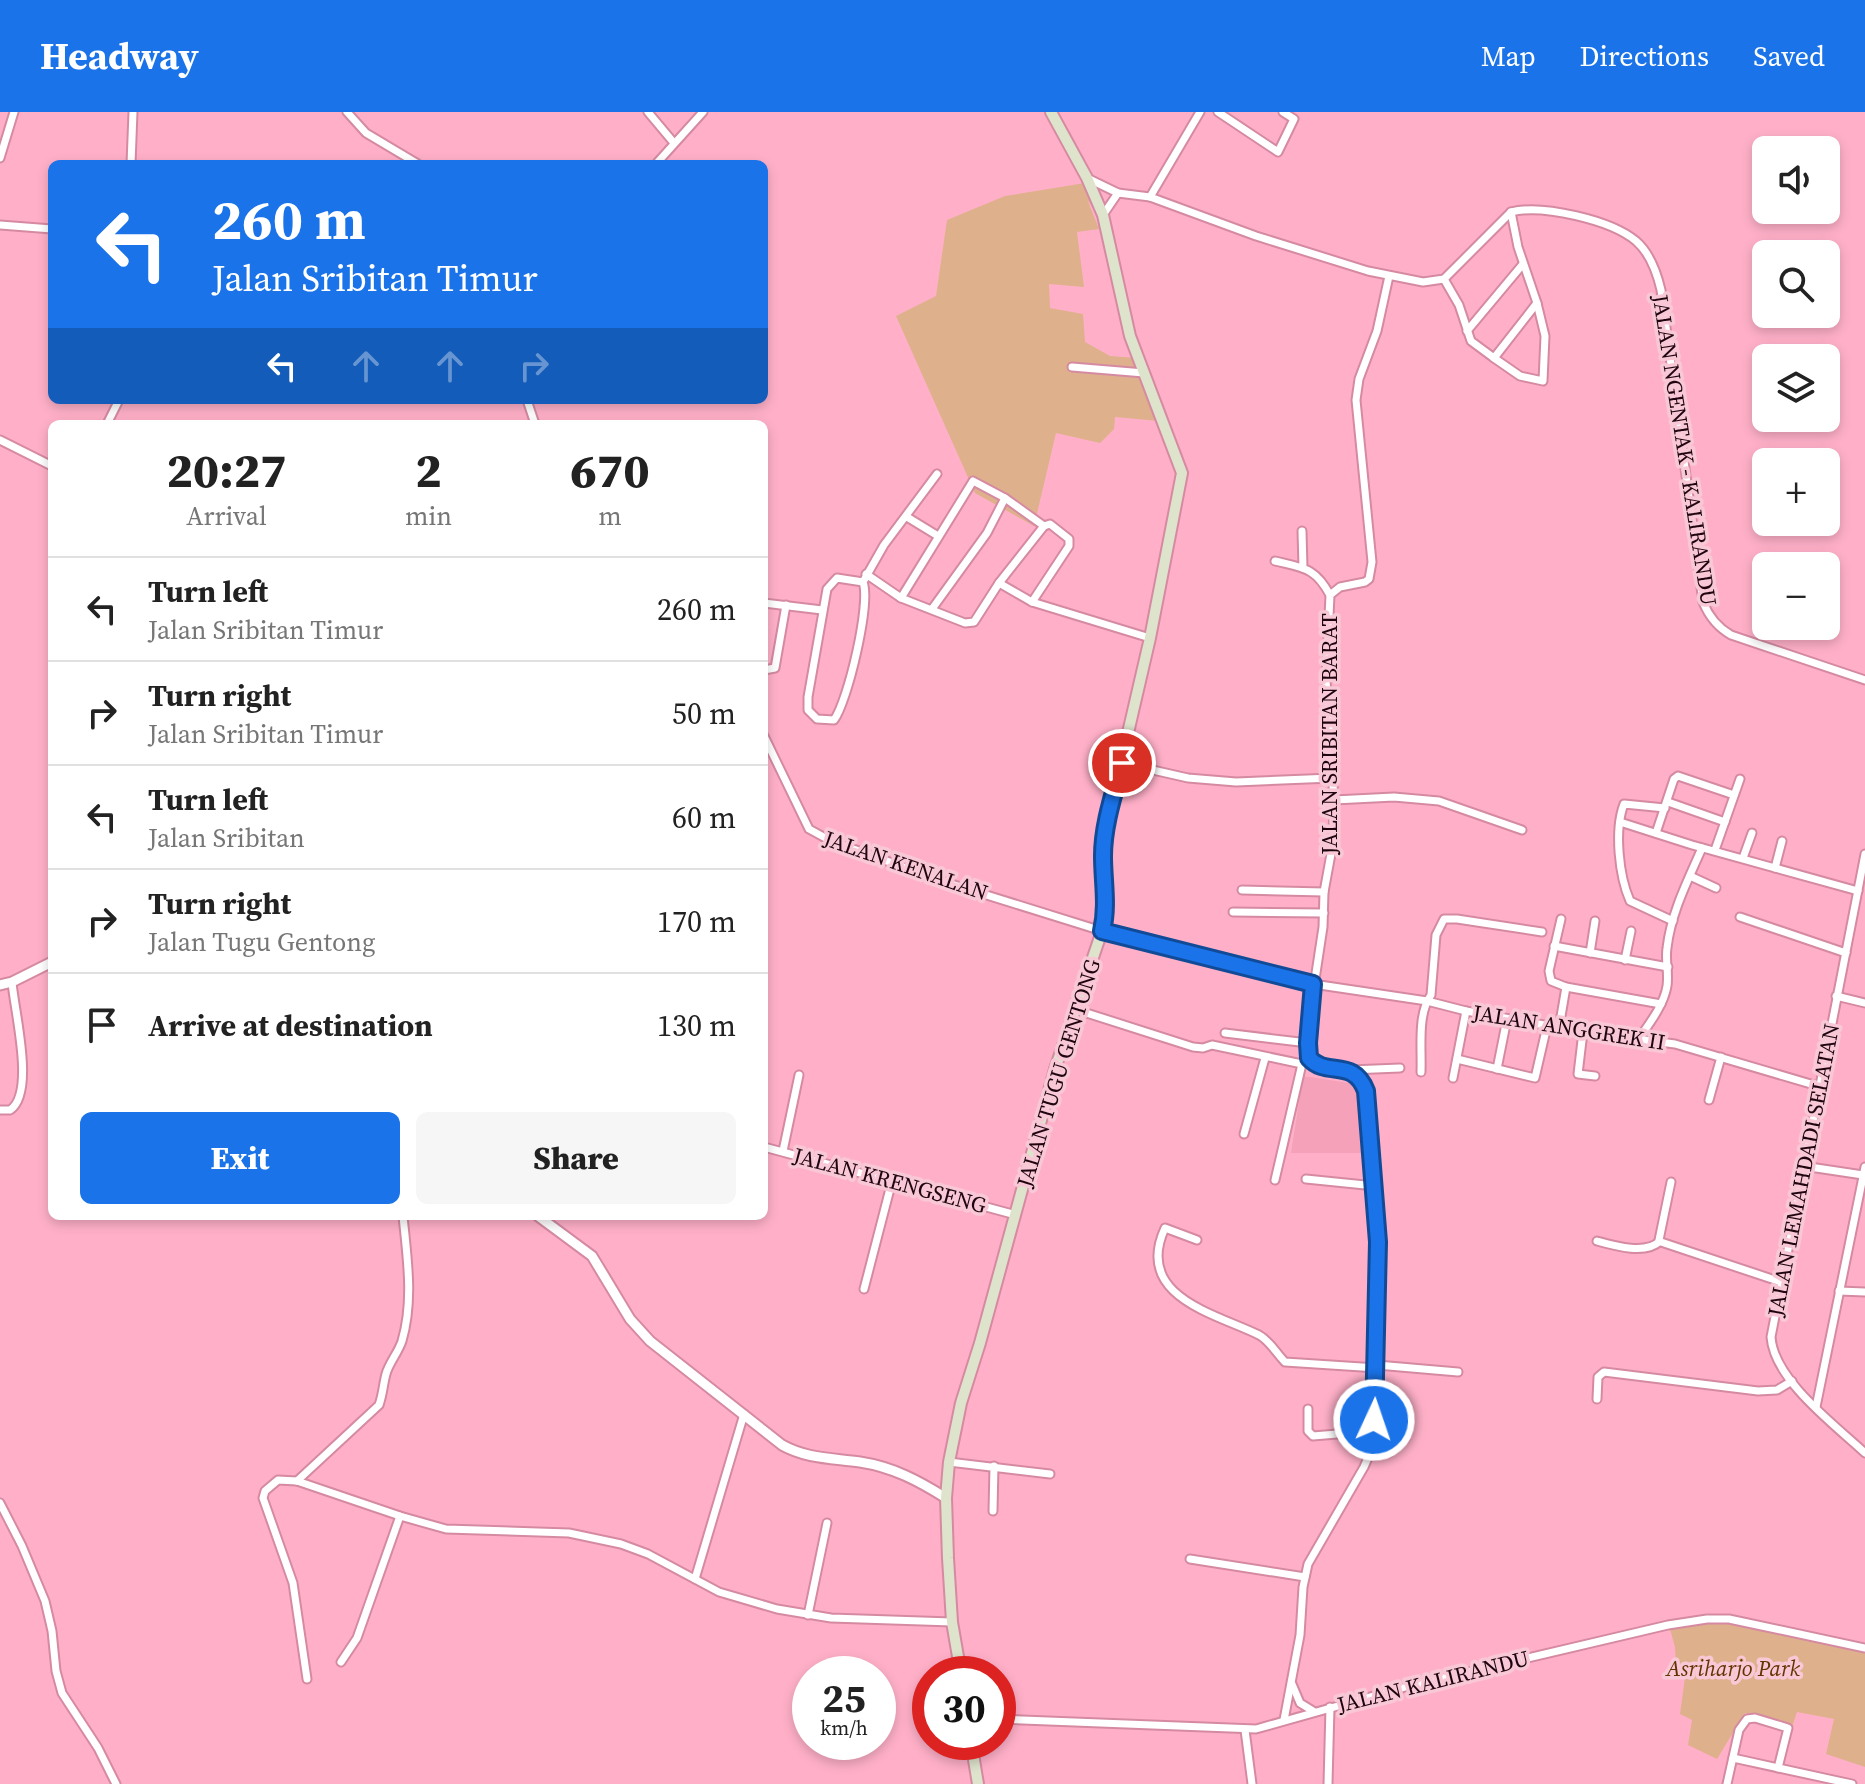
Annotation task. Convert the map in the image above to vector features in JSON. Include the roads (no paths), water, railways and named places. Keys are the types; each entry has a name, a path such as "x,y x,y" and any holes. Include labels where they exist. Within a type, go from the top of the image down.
{"main road":[{"name":"JALAN TUGU GENTONG","path":"958,1656 952,1622 946,1498 949,1462 961,1403 1055,1069 1102,931 1107,902 1103,856 1105,832 1150,638 1182,473 1130,336 1103,215 1051,112"},
{"path":"974,1760 978,1784"}],"street":[{"path":"0,158 14,112"},
{"path":"131,160 133,112"},
{"path":"347,112 366,133 411,160"},
{"path":"648,112 674,143"},
{"path":"659,160 703,112"},
{"path":"1150,197 1200,112"},
{"path":"1218,112 1278,152 1296,116 1283,112"},
{"path":"1087,178 1118,193 1150,197 1256,236 1389,276 1423,282 1444,279 1511,212"},
{"path":"1103,215 1118,193"},
{"name":"JALAN NGENTAK - KALIRANDU","path":"1511,212 1527,208 1581,216 1636,241 1652,265 1661,290 1703,602 1708,613 1722,630 1731,635 1865,680"},
{"path":"1444,279 1459,305 1471,341 1520,376 1543,381 1545,336 1511,212"},
{"path":"0,225 48,229"},
{"path":"1467,331 1523,264"},
{"name":"JALAN SRIBITAN BARAT","path":"1275,1180 1306,1062 1324,892 1333,843 1334,800 1326,680 1330,595 1340,587 1365,582 1372,572 1356,400 1359,379 1377,331 1389,276"},
{"path":"1494,358 1537,303"},
{"path":"1072,367 1144,373"},
{"path":"0,440 48,464"},
{"path":"937,474 884,545 865,578 865,605 854,665 841,710 836,719 830,721 812,717 808,710 808,697 822,610 832,580 865,578 901,598 971,623 1044,526 1050,524 1070,542 1032,602"},
{"path":"901,598 971,481 977,481 1005,498 1044,526"},
{"path":"932,609 987,533 1005,498"},
{"path":"907,517 938,536"},
{"path":"1302,531 1303,568"},
{"path":"1275,561 1314,572 1330,595"},
{"path":"999,583 1032,602 1150,638"},
{"path":"768,603 822,610"},
{"path":"768,669 775,668 786,605"},
{"name":"JALAN KENALAN","path":"768,745 802,819 817,834 926,876 1102,931 1313,984"},
{"path":"1122,763 1188,778 1236,782 1332,778"},
{"path":"1656,833 1674,779 1682,776 1734,795"},
{"path":"1715,850 1740,779"},
{"path":"1334,800 1394,797 1439,801 1522,830"},
{"path":"1673,921 1628,898 1622,868 1620,822 1624,804 1667,805 1725,822"},
{"path":"1620,822 1858,891"},
{"path":"1743,858 1752,833"},
{"path":"1775,868 1782,841"},
{"path":"1638,1040 1661,1004 1667,984 1666,949 1673,921 1702,848"},
{"name":"JALAN LEMAHDADI SELATAN","path":"1865,854 1803,1166 1772,1344 1776,1358 1792,1381 1865,1453"},
{"path":"1690,876 1716,888"},
{"path":"1242,890 1324,892"},
{"path":"1233,912 1324,913"},
{"path":"1740,917 1846,953"},
{"path":"1421,1072 1436,935 1444,919 1542,932"},
{"path":"1561,919 1549,976 1551,981 1566,987 1661,1004"},
{"path":"1590,953 1595,921"},
{"path":"1625,960 1631,931"},
{"path":"1554,946 1668,967"},
{"path":"0,985 48,964"},
{"path":"0,1110 10,1110 18,1103 22,1082 12,982"},
{"name":"JALAN ANGGREK II","path":"1313,984 1427,1001 1547,1026 1685,1046 1821,1087"},
{"path":"1559,1028 1566,987"},
{"path":"1836,996 1865,1003"},
{"path":"1074,1009 1193,1047 1213,1045 1265,1058 1350,1070 1400,1068"},
{"path":"1453,1078 1466,1011"},
{"path":"1497,1069 1507,1019"},
{"path":"1457,1059 1535,1078 1547,1026"},
{"path":"1583,1032 1578,1074 1595,1076"},
{"path":"1225,1033 1308,1043"},
{"path":"1244,1054 1247,1036"},
{"path":"1709,1100 1721,1057"},
{"path":"1244,1134 1265,1058"},
{"path":"1284,1720 1300,1635 1305,1577 1314,1551 1370,1453 1373,1431 1377,1367 1375,1186 1366,1091 1350,1070"},
{"path":"783,1151 799,1075"},
{"name":"JALAN KRENGSENG","path":"768,1148 1016,1215"},
{"path":"1803,1166 1864,1171 1816,1407"},
{"path":"1306,1179 1375,1186"},
{"path":"864,1289 892,1181"},
{"path":"1597,1241 1619,1247 1651,1248 1660,1241 1671,1182"},
{"path":"297,1481 379,1405 384,1393 386,1374 401,1344 408,1314 403,1220"},
{"path":"543,1220 592,1256 630,1319 650,1341 795,1452 863,1462 895,1471 946,1498"},
{"path":"1197,1240 1165,1228 1159,1251 1169,1286 1196,1308 1259,1335 1285,1362 1458,1372"},
{"path":"1660,1241 1781,1282"},
{"path":"1839,1291 1865,1292"},
{"path":"1597,1399 1598,1377 1604,1372 1758,1391 1777,1390 1792,1381"},
{"path":"1308,1409 1308,1431 1313,1436 1373,1431"},
{"path":"695,1579 744,1414"},
{"path":"949,1462 1050,1474"},
{"path":"993,1511 994,1466"},
{"path":"307,1679 293,1583 263,1498 272,1482 286,1479 400,1516 460,1531 582,1536 648,1554 719,1592 751,1604 808,1615 952,1622"},
{"path":"0,1503 45,1601 62,1693 98,1748 116,1784"},
{"path":"341,1662 357,1638 400,1516"},
{"path":"808,1615 827,1523"},
{"path":"1190,1559 1305,1577"},
{"name":"JALAN KALIRANDU","path":"1016,1720 1245,1730 1458,1673 1668,1625 1707,1619 1740,1620 1865,1648"},
{"path":"1292,1682 1300,1703 1314,1711"},
{"path":"1328,1784 1330,1707"},
{"path":"1727,1784 1741,1725 1747,1719 1755,1718 1789,1730 1778,1768"},
{"path":"1245,1730 1252,1784"},
{"path":"1733,1758 1826,1781 1852,1784"}],"park label":[{"name":"Asriharjo Park","path":"1733,1668"}]}
